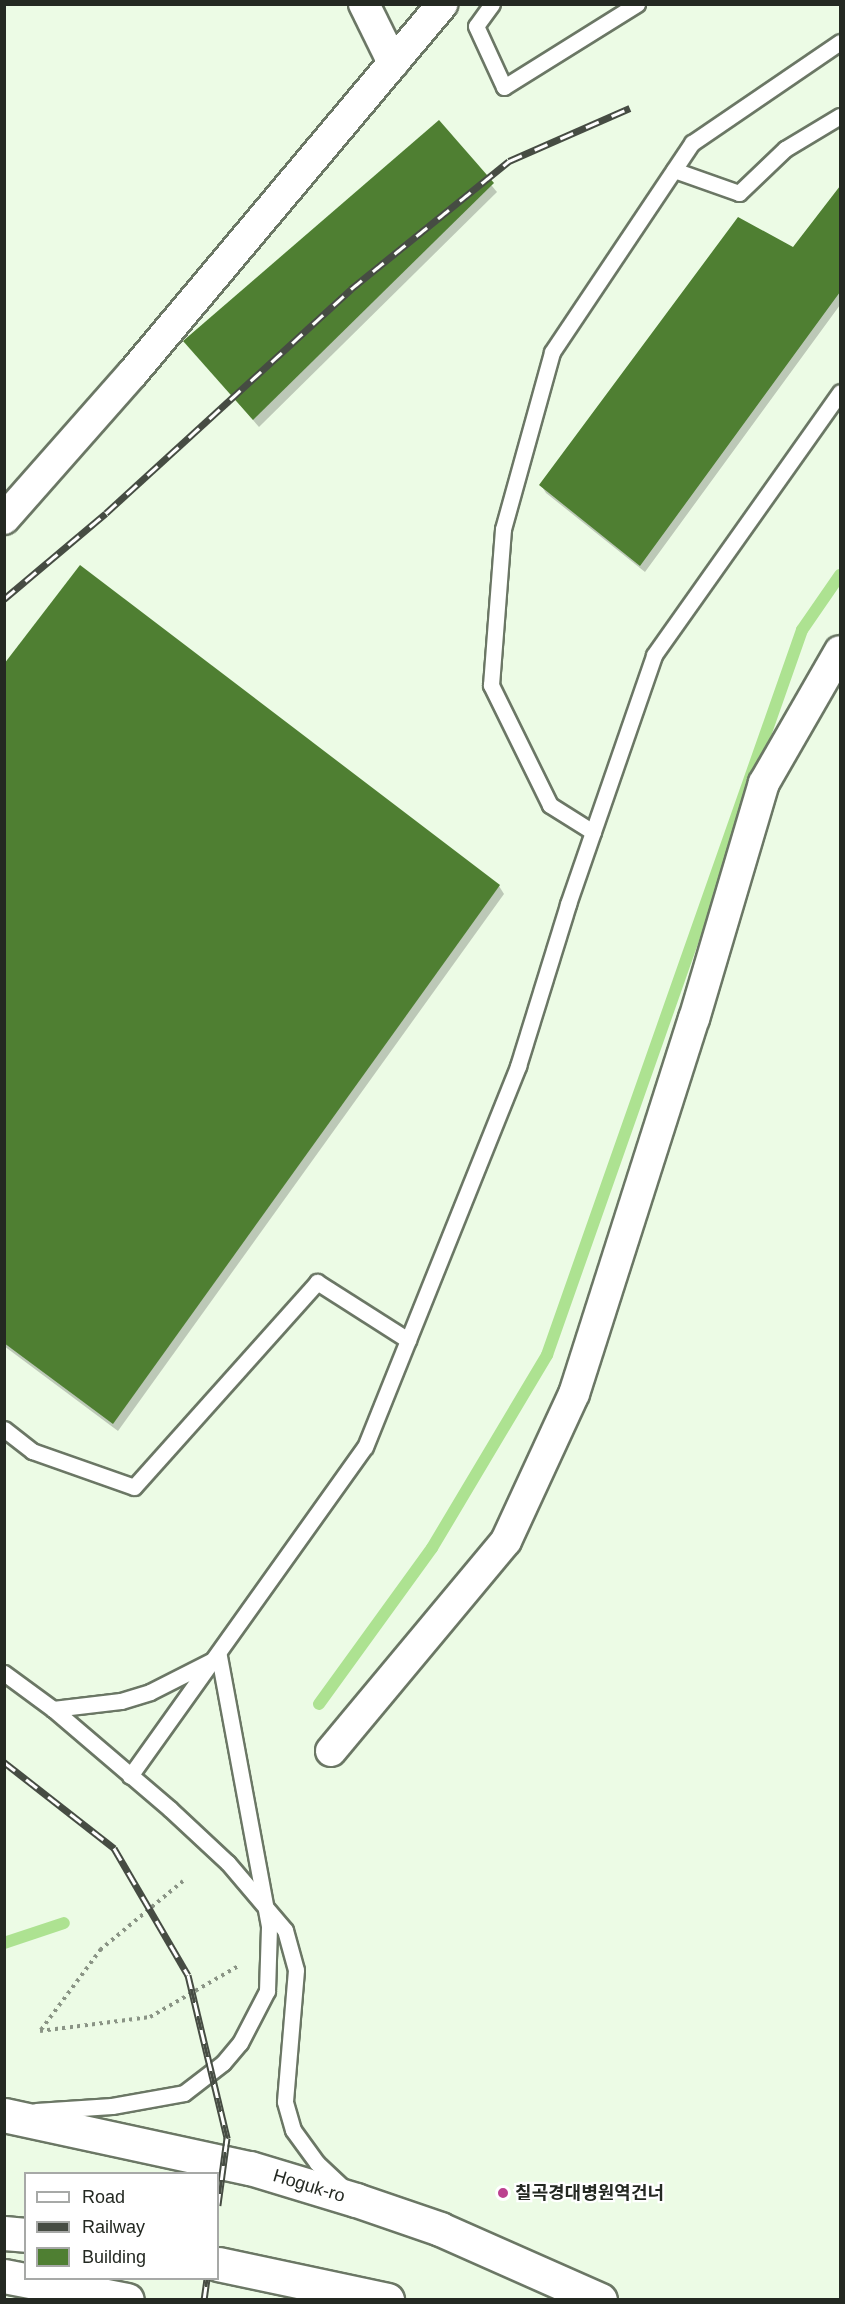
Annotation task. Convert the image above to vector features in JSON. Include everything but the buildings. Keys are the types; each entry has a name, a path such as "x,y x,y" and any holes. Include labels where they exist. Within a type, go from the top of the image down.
{"main road":[{"name":"Hoguk-ro","path":"4,2115 250,2168 356,2200 440,2229 600,2300"},
{"path":"4,2233 24,2235"},
{"path":"219,2264 387,2300"},
{"path":"4,2276 24,2280"},
{"path":"24,2280 127,2300"}],"street":[{"path":"364,4 393,63"},
{"path":"4,519 140,365 441,4"},
{"path":"331,1751 506,1541 574,1394 694,1019 764,783 840,651"}],"lane":[{"path":"492,4 476,26 504,87 637,4"},
{"path":"593,832 550,805 491,685 502,529 552,352 692,142 840,42"},
{"path":"674,170 739,193 785,149 840,116"},
{"path":"130,1776 219,1656 365,1447 518,1066 593,832 654,655 840,392"},
{"path":"4,1429 32,1451 134,1487 317,1282 408,1340"},
{"path":"52,1709 121,1701 150,1692 173,1684 219,1656"},
{"path":"4,2115 112,2106 184,2092 223,2063 256,2017 267,1991 272,1947 262,1903 219,1656"},
{"path":"4,1673 52,1709 228,1863 285,1930 296,1970 285,2102 290,2121 318,2163 356,2200"}],"path":[{"path":"183,1881 101,1949 40,2031 150,2017 272,1947"}],"waterway":[{"path":"319,1704 432,1548 547,1355 802,630 840,575"},
{"path":"4,1943 64,1923"}],"railway":[{"path":"4,599 106,513 351,289 509,161 630,108"},
{"path":"4,1762 114,1848 188,1975 227,2138 219,2198"},
{"path":"204,2300 207,2280"}],"place":[{"name":"칠곡경대병원역건너","path":"503,2193"}]}
